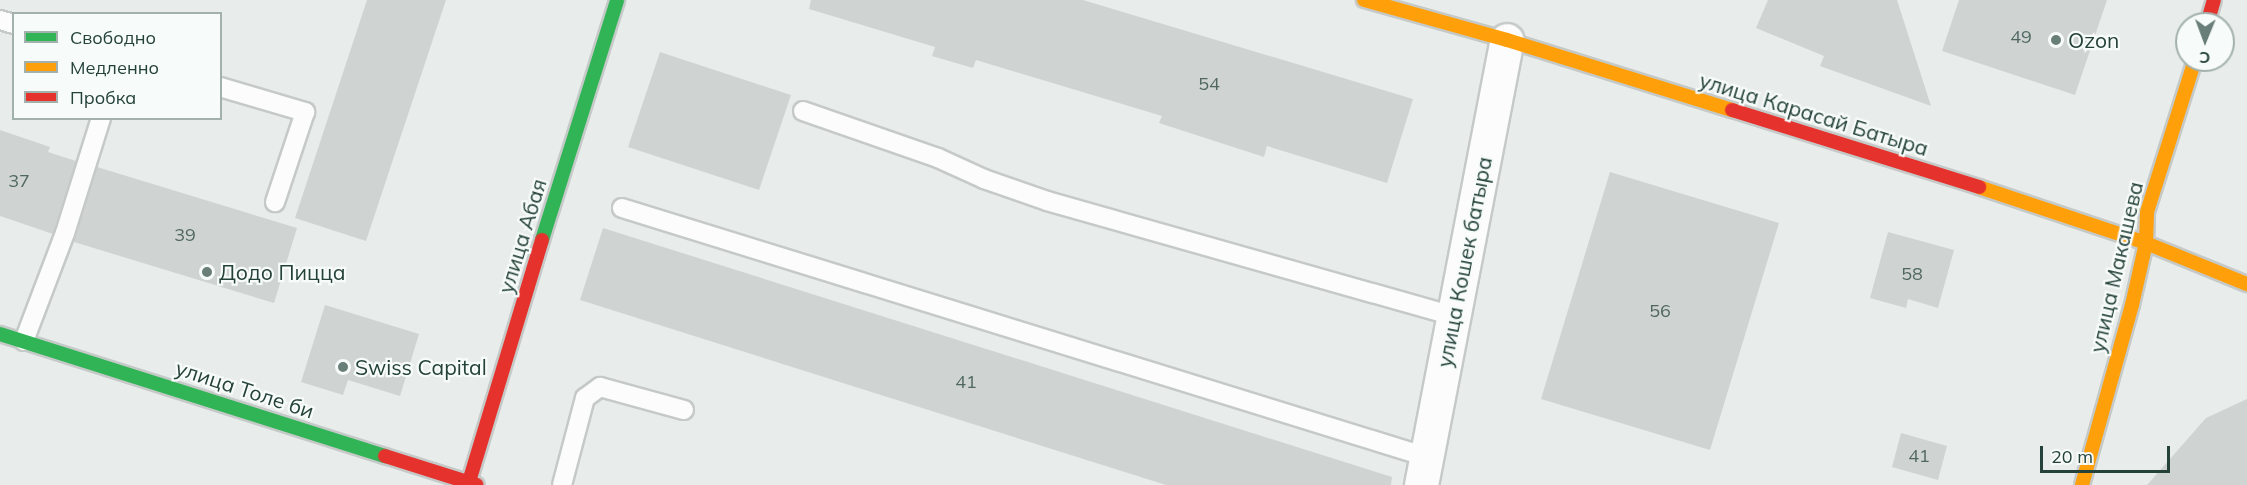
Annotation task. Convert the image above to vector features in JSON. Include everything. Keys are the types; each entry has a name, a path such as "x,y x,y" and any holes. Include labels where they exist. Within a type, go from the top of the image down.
{"street":[{"name":"улица Абая","path":"472,484 617,0"},
{"name":"улица Карасай Батыра","path":"1364,0 1444,11 1507,40 2022,200 2146,243 2247,284"},
{"name":"улица Кошек батыра","path":"1424,471 1507,40"},
{"name":"улица Макашева","path":"2082,485 2132,305 2146,243 2147,212 2191,72"},
{"name":"улица Толе би","path":"0,334 472,484"}],"lane":[{"path":"222,88 305,112 275,202"},
{"path":"803,111 938,158 984,179 1047,201 1454,316"},
{"path":"24,341 65,233 100,120"},
{"path":"622,208 1424,471"},
{"path":"562,485 585,398 600,387 684,410"}],"building":[{"path":"367,0 446,0 366,241 295,218"},
{"path":"811,0 1083,0 1413,99 1387,183 1267,146 1264,157 1159,123 1162,116 976,60 973,68 932,56 935,47 809,9"},
{"path":"1768,0 1897,0 1931,106 1820,66 1824,56 1756,28"},
{"path":"1959,0 2107,0 2075,95 1942,51"},
{"path":"660,52 791,95 759,190 628,147"},
{"path":"0,130 50,147 48,152 76,161 53,234 0,216"},
{"path":"97,167 297,228 274,303 74,242"},
{"path":"1610,172 1779,223 1710,450 1541,399"},
{"path":"603,228 1392,477 1391,485 1166,485 580,300"},
{"path":"1888,232 1954,250 1938,308 1908,299 1906,308 1870,298"},
{"path":"325,305 419,334 400,396 348,380 343,395 301,382"},
{"path":"2247,399 2247,485 2147,485 2206,418"},
{"path":"1901,433 1947,446 1938,480 1892,467"}],"traffic: fast":[{"path":"542,240 617,0"},
{"path":"0,334 385,456"}],"traffic: slow":[{"path":"1364,0 1507,40 1732,110"},
{"path":"2082,485 2132,305 2146,243 2147,212 2191,72"},
{"path":"1979,187 2146,243 2247,284"}],"traffic: jam":[{"path":"2210,12 2214,0"},
{"path":"1732,110 1979,187"},
{"path":"468,485 542,240"},
{"path":"385,456 477,485"}],"place":[{"name":"Ozon","path":"2056,40"},
{"name":"Додо Пицца","path":"207,272"},
{"name":"Swiss Capital","path":"343,367"}]}
